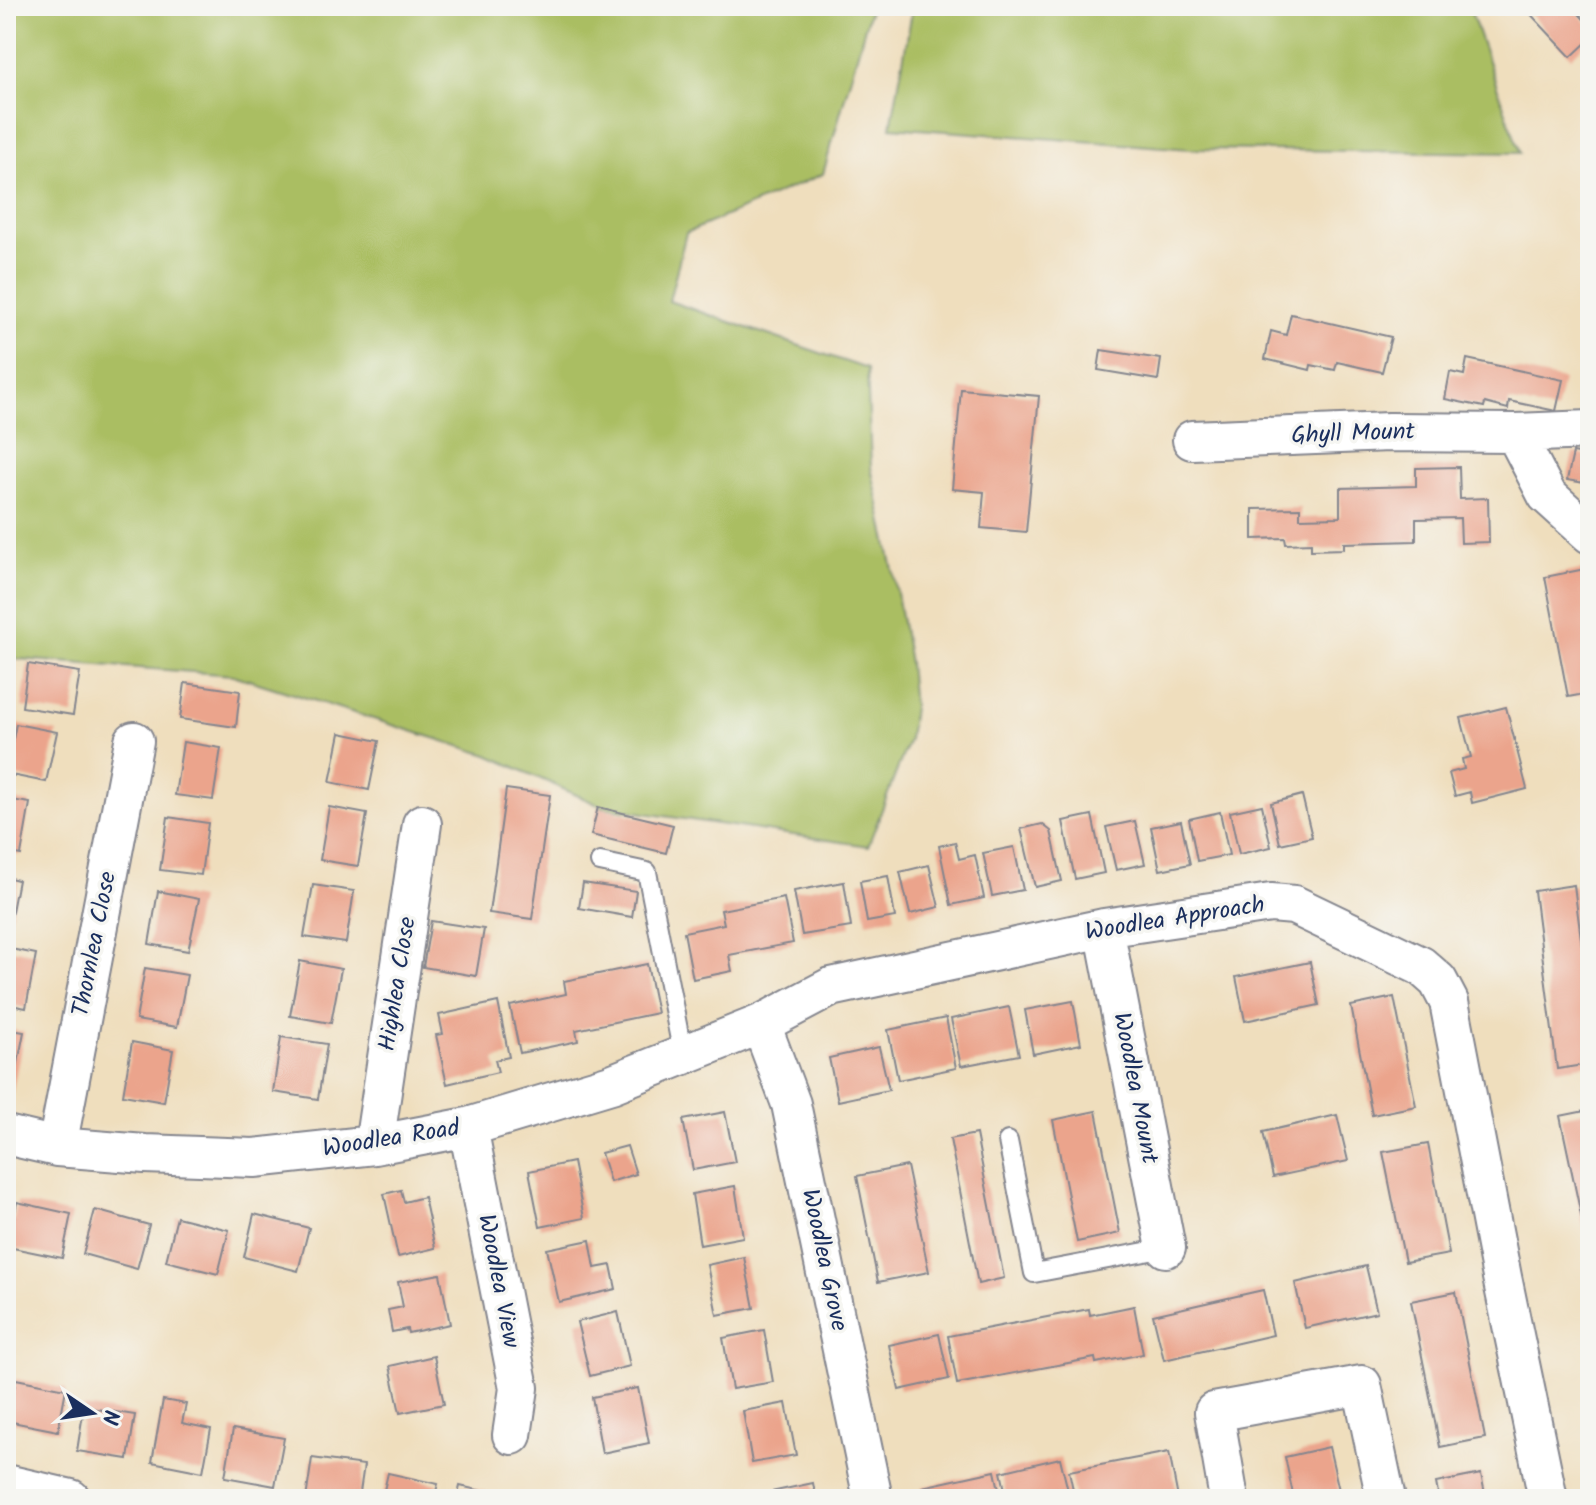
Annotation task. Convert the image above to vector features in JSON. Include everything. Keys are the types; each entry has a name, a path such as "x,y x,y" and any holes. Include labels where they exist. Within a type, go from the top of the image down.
{"street":[{"name":"Ghyll Mount","path":"1192,440 1389,432 1590,430"},
{"path":"1515,433 1547,495 1590,534"},
{"name":"Thornlea Close","path":"57,1147 134,741"},
{"name":"Highlea Close","path":"374,1145 422,824"},
{"name":"Woodlea Approach","path":"761,1024 831,987 1104,928 1271,903 1294,905 1421,966 1438,981 1449,1002 1548,1499"},
{"name":"Woodlea Mount","path":"1104,928 1166,1248"},
{"name":"Woodlea Road","path":"6,1135 57,1147 254,1158 374,1145 468,1127 611,1084 761,1024"},
{"name":"Woodlea Grove","path":"761,1024 791,1104 873,1499"},
{"name":"Woodlea View","path":"468,1127 519,1388 512,1435"},
{"path":"1229,1499 1214,1412 1362,1385 1386,1499"},
{"path":"6,1484 71,1499"}],"lane":[{"path":"600,862 647,872 683,1055"},
{"path":"1008,1141 1034,1273 1166,1248"}],"green space":[{"path":"6,6 871,6 823,174 686,233 669,301 867,369 871,467 893,570 913,707 909,739 868,846 603,807 488,755 233,675 6,658"},
{"path":"913,6 1469,6 1520,153 1190,149 891,127"}],"building":[{"path":"1523,6 1572,6 1590,26 1590,39 1571,57"},
{"path":"1291,314 1391,337 1382,372 1337,362 1335,370 1311,365 1310,370 1265,359 1271,331 1286,335"},
{"path":"1101,350 1161,359 1158,380 1098,370"},
{"path":"1467,359 1563,380 1556,411 1509,401 1508,409 1445,399 1450,372 1464,375"},
{"path":"961,389 1039,396 1026,532 981,528 984,492 952,489"},
{"path":"1573,453 1590,456 1590,484 1567,480"},
{"path":"1459,467 1460,499 1488,498 1489,542 1461,543 1460,518 1416,519 1416,541 1344,543 1344,549 1311,550 1311,543 1286,544 1285,538 1253,539 1253,509 1300,508 1300,518 1340,517 1340,488 1416,486 1416,468"},
{"path":"1590,568 1590,693 1568,697 1545,577"},
{"path":"28,664 80,672 73,715 22,707"},
{"path":"185,683 240,691 236,727 180,719"},
{"path":"1506,707 1527,789 1472,803 1470,792 1455,796 1449,773 1464,769 1462,759 1471,757 1461,718"},
{"path":"16,724 57,732 46,782 6,774"},
{"path":"340,733 379,741 369,790 330,782"},
{"path":"183,742 221,748 213,800 175,795"},
{"path":"506,789 550,795 532,919 489,913"},
{"path":"1302,795 1312,837 1280,844 1271,803"},
{"path":"6,799 30,803 21,855 6,852"},
{"path":"1262,805 1271,847 1239,854 1230,812"},
{"path":"329,807 367,814 358,866 320,860"},
{"path":"598,807 673,825 666,853 591,835"},
{"path":"1220,812 1229,855 1197,861 1189,819"},
{"path":"1092,815 1104,873 1075,879 1063,821"},
{"path":"168,817 208,823 201,875 160,870"},
{"path":"1135,821 1145,864 1116,870 1106,827"},
{"path":"1181,821 1190,864 1160,870 1151,827"},
{"path":"1042,824 1051,831 1062,881 1035,887 1021,829"},
{"path":"955,842 959,859 975,855 984,898 951,905 939,846"},
{"path":"1014,847 1023,890 992,896 983,853"},
{"path":"929,865 939,907 910,914 900,872"},
{"path":"888,876 895,917 867,922 860,881"},
{"path":"6,877 18,880 8,932 6,932"},
{"path":"844,882 851,927 802,935 794,891"},
{"path":"583,883 636,891 632,917 579,908"},
{"path":"313,885 354,891 346,943 304,937"},
{"path":"1574,885 1590,1008 1590,1064 1557,1069 1534,891"},
{"path":"158,891 199,899 188,951 149,944"},
{"path":"784,898 793,943 729,955 732,971 693,979 684,932 724,924 721,910"},
{"path":"431,921 484,929 476,976 423,967"},
{"path":"6,948 36,954 26,1008 6,1004"},
{"path":"300,961 341,969 331,1023 290,1016"},
{"path":"1310,962 1319,1005 1245,1021 1236,977"},
{"path":"647,964 657,1013 576,1030 578,1041 520,1053 510,1006 566,994 564,981"},
{"path":"145,968 187,975 177,1027 136,1020"},
{"path":"1394,997 1416,1106 1372,1115 1351,1006"},
{"path":"1073,1001 1081,1044 1033,1054 1025,1010"},
{"path":"498,1002 509,1057 495,1060 498,1072 447,1084 436,1035 443,1034 439,1015"},
{"path":"1009,1007 1019,1055 961,1066 951,1019"},
{"path":"946,1018 956,1068 898,1080 888,1030"},
{"path":"6,1029 24,1032 12,1094 6,1093"},
{"path":"281,1037 327,1044 318,1099 273,1092"},
{"path":"132,1042 173,1050 164,1102 123,1095"},
{"path":"879,1047 889,1090 838,1101 829,1058"},
{"path":"1590,1110 1590,1253 1589,1253 1560,1116"},
{"path":"1096,1111 1120,1233 1077,1242 1053,1120"},
{"path":"725,1112 735,1162 693,1170 683,1120"},
{"path":"1337,1115 1348,1161 1273,1177 1263,1132"},
{"path":"976,1134 1004,1278 978,1284 950,1139"},
{"path":"1428,1144 1449,1254 1405,1262 1383,1152"},
{"path":"627,1146 636,1174 610,1182 601,1153"},
{"path":"573,1162 584,1218 540,1227 529,1171"},
{"path":"907,1166 929,1272 878,1282 857,1176"},
{"path":"735,1186 743,1237 700,1245 692,1194"},
{"path":"401,1190 404,1202 424,1197 435,1248 398,1257 384,1194"},
{"path":"17,1202 71,1214 62,1258 8,1247"},
{"path":"95,1210 149,1225 137,1269 83,1254"},
{"path":"254,1214 309,1228 298,1271 244,1257"},
{"path":"177,1217 229,1230 218,1274 166,1261"},
{"path":"590,1240 595,1268 611,1265 616,1289 559,1302 547,1249"},
{"path":"744,1257 754,1308 717,1315 707,1265"},
{"path":"1366,1266 1377,1312 1305,1328 1295,1283"},
{"path":"440,1274 450,1324 408,1333 407,1329 392,1332 388,1310 403,1307 398,1282"},
{"path":"1590,1274 1590,1294 1589,1295 1585,1275"},
{"path":"1263,1290 1273,1335 1164,1360 1153,1315"},
{"path":"1456,1292 1485,1438 1440,1447 1411,1301"},
{"path":"1134,1306 1143,1354 1096,1363 1095,1358 957,1384 948,1336 1089,1309 1090,1315"},
{"path":"618,1312 630,1366 590,1376 577,1322"},
{"path":"764,1330 773,1382 732,1389 723,1338"},
{"path":"939,1334 949,1379 899,1390 889,1345"},
{"path":"434,1356 444,1404 400,1413 390,1366"},
{"path":"16,1379 66,1389 58,1431 7,1421"},
{"path":"638,1388 649,1443 602,1453 592,1397"},
{"path":"163,1400 186,1404 182,1423 211,1429 203,1472 152,1462"},
{"path":"786,1403 796,1455 752,1463 743,1411"},
{"path":"84,1407 135,1415 128,1459 77,1451"},
{"path":"233,1429 284,1438 275,1486 225,1477"},
{"path":"1329,1447 1341,1499 1294,1499 1285,1457"},
{"path":"1169,1452 1178,1498 1075,1499 1069,1471"},
{"path":"312,1458 364,1465 359,1499 306,1499"},
{"path":"1060,1458 1070,1499 1007,1499 1001,1472"},
{"path":"995,1471 1001,1499 924,1499 922,1487"},
{"path":"388,1473 438,1484 434,1499 382,1499"},
{"path":"1481,1474 1486,1499 1439,1499 1436,1483"},
{"path":"813,1483 816,1499 772,1499 771,1492"},
{"path":"460,1486 513,1498 513,1499 457,1499"}]}
